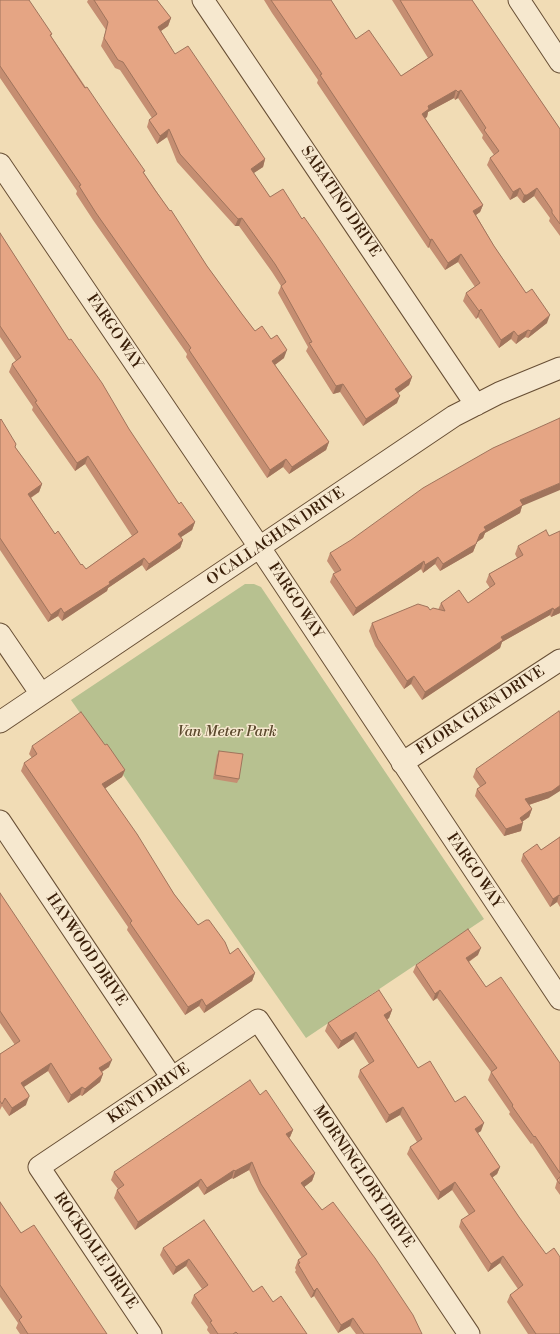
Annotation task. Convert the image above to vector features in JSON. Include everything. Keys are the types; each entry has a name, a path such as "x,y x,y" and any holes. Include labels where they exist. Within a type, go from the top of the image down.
{"street":[{"name":"SABATINO DRIVE","path":"203,0 476,405"},
{"path":"519,0 560,62"},
{"name":"FARGO WAY","path":"0,164 260,548 402,763 554,977 560,1000"},
{"name":"O'CALLAGHAN DRIVE","path":"0,722 454,416 560,368"},
{"path":"0,634 41,694"},
{"name":"FLORA GLEN DRIVE","path":"402,763 560,660"},
{"name":"HAYWOOD DRIVE","path":"0,821 172,1078"},
{"name":"KENT DRIVE","path":"39,1167 258,1020"},
{"name":"MORNINGLORY DRIVE","path":"258,1020 469,1334"},
{"name":"ROCKDALE DRIVE","path":"39,1167 151,1334"}],"green space":[{"name":"Van Meter Park","path":"245,584 254,584 261,587 484,919 306,1038 71,700"}],"building":[{"path":"0,0 29,0 85,88 87,87 145,171 143,172 155,190 170,211 171,210 207,266 242,314 255,331 262,326 271,339 277,335 287,350 272,361 329,442 292,467 286,459 270,470 189,350 191,348 96,213 79,186 81,185 0,66"},
{"path":"94,0 157,0 171,18 158,27 175,54 188,46 265,159 251,169 270,197 283,189 302,219 304,217 318,237 412,377 395,389 400,396 366,419 343,384 336,386 309,343 312,342 281,286 286,282 275,264 242,218 238,219 180,154 169,129 160,136 149,120 157,114 123,62 118,60 104,38 108,22"},
{"path":"271,0 331,0 356,39 369,30 401,76 433,55 400,0 472,0 560,129 560,224 537,188 527,195 524,195 520,188 513,192 490,158 499,151 484,130 486,128 461,90 458,92 456,90 428,106 429,109 422,114 483,205 473,211 494,246 526,293 532,289 550,315 531,331 528,330 518,336 514,331 501,340 481,309 479,311 466,293 480,283 461,254 448,263 432,239 430,240 320,75 322,74"},
{"path":"0,233 69,340 71,339 102,383 129,429 179,504 181,502 195,522 178,534 183,540 149,564 144,558 109,582 110,584 64,613 61,608 51,615 0,538 1,419 16,444 15,447 42,484 28,494 55,534 58,531 81,565 82,564 86,569 138,532 88,456 77,463 35,402 37,401 12,364 21,357 0,326"},
{"path":"560,418 560,483 520,500 523,505 484,527 486,530 480,534 476,544 443,564 438,557 425,565 424,561 356,608 333,574 341,570 330,553 351,540 423,488 493,448"},
{"path":"546,530 549,536 560,531 560,606 554,610 553,608 501,637 503,640 425,692 414,676 407,681 378,639 372,623 418,604 428,607 430,610 433,608 445,611 441,603 459,590 468,603 495,584 489,574 523,555 518,546"},
{"path":"559,711 560,785 552,791 525,799 532,809 520,818 523,823 506,829 477,789 486,783 476,769"},
{"path":"81,712 105,745 107,744 125,770 102,784 137,834 174,894 198,925 206,920 209,920 225,942 230,954 238,948 255,973 206,1006 202,999 188,1007 130,923 132,921 24,763 37,754 32,746"},
{"path":"219,751 243,754 239,779 215,775"},
{"path":"560,837 560,896 559,895 553,899 523,854 537,844 541,850"},
{"path":"0,893 112,1060 99,1068 103,1074 85,1089 82,1087 71,1095 51,1063 21,1083 29,1097 12,1108 5,1098 2,1104 0,1101 0,1054 20,1041 0,1011"},
{"path":"468,929 481,948 466,958 486,987 501,977 560,1063 560,1173 535,1136 534,1137 512,1106 513,1105 491,1072 497,1068 440,990 435,994 416,965"},
{"path":"379,990 392,1010 384,1015 418,1068 430,1061 455,1102 465,1096 484,1123 475,1129 500,1167 490,1174 546,1254 554,1248 560,1257 560,1334 536,1334 510,1295 523,1285 503,1256 491,1264 461,1220 475,1211 455,1182 440,1192 410,1147 422,1139 403,1107 389,1115 360,1070 374,1061 356,1032 341,1041 328,1023"},
{"path":"250,1080 260,1095 266,1090 293,1130 286,1134 315,1173 301,1183 322,1210 333,1202 375,1258 413,1315 422,1334 364,1334 353,1318 341,1325 317,1288 314,1291 298,1264 300,1263 298,1260 307,1254 261,1184 252,1162 235,1171 234,1170 207,1188 201,1179 138,1222 117,1190 124,1185 114,1172"},
{"path":"560,1177 560,1184 557,1180"},
{"path":"0,1202 21,1233 34,1225 107,1334 28,1334 19,1320 22,1317 0,1285"},
{"path":"204,1220 253,1292 262,1286 273,1302 281,1296 307,1334 238,1334 236,1332 233,1334 218,1334 210,1322 212,1321 194,1295 208,1285 189,1259 176,1267 163,1248"}]}
